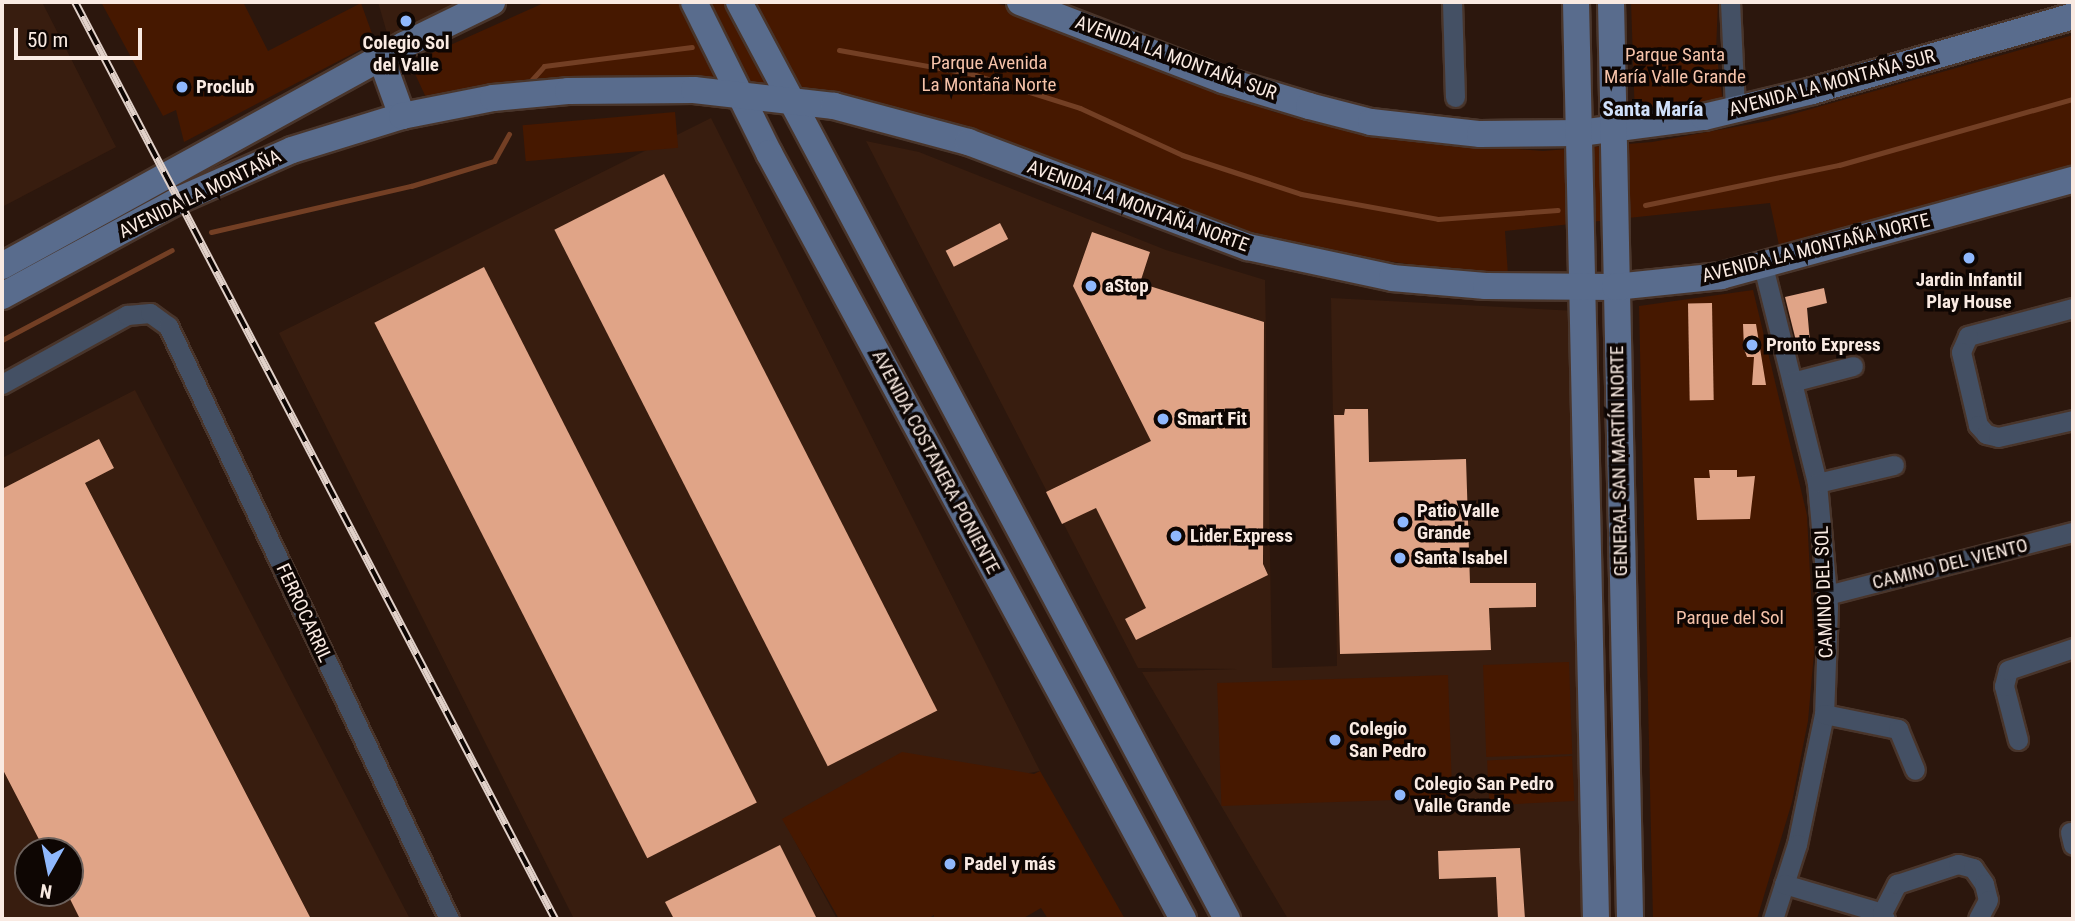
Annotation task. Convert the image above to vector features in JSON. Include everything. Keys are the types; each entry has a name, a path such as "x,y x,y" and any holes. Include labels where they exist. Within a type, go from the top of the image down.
{"street":[{"name":"AVENIDA LA MONTAÑA","path":"2,267 381,58 492,2"},
{"name":"AVENIDA COSTANERA PONIENTE","path":"694,2 775,166 1183,919"},
{"path":"739,2 1227,919"},
{"name":"AVENIDA LA MONTAÑA SUR","path":"1020,2 1223,80 1371,122 1480,134 1614,130 1735,109 1812,92 2073,16"},
{"path":"1452,2 1455,97"},
{"name":"GENERAL SAN MARTÍN NORTE","path":"1576,2 1595,919"},
{"name":"GENERAL SAN MARTÍN NORTE","path":"1611,2 1630,919"},
{"path":"1730,2 1735,109"},
{"path":"381,58 402,116"},
{"name":"AVENIDA LA MONTAÑA","path":"2,296 227,177 292,150 402,116 494,98 568,91 639,89 742,95"},
{"name":"AVENIDA LA MONTAÑA NORTE","path":"742,95 790,99 894,120 968,142 1184,226 1289,257 1424,281 1583,289 1721,276 2073,180"},
{"name":"CAMINO DEL SOL","path":"1763,265 1817,483 1827,595 1824,714 1808,800 1773,919"},
{"path":"2072,424 1998,437 1986,434 1978,425 1961,352 1968,336 2073,308"},
{"name":"FERROCARRIL","path":"2,384 127,315 150,313 168,326 449,919"},
{"path":"1792,382 1853,366"},
{"path":"1817,483 1894,465"},
{"name":"CAMINO DEL VIENTO","path":"1827,595 2073,532"},
{"path":"2018,740 2004,686 2008,670 2073,648"},
{"path":"1824,714 1898,729 1915,770"},
{"path":"1784,884 1884,916 1897,884 1958,864 1973,868 1984,884 1988,900 1978,919"}],"shaded area":[{"path":"2,2 42,2 116,147 2,207"},
{"name":"Colegio Sol del Valle","path":"378,2 466,2 389,40"},
{"path":"711,118 1040,771 783,819 837,919 574,919 279,333"},
{"path":"866,141 919,152 1166,250 1265,280 1272,668 1337,666 1331,298 1576,311 1588,919 1288,919 1142,672 1238,669 1138,668"},
{"path":"135,390 410,919 2,919 2,458"}],"green space":[{"path":"101,2 243,2 268,51 361,3 375,42 184,142 176,110 163,116"},
{"name":"Parque Avenida La Montaña Norte","path":"546,2 988,2 1012,7 1119,54 1274,112 1431,142 1543,151 1652,142 1768,121 2073,35 2073,172 1780,250 1770,203 1505,231 1508,275 1456,271 1353,256 1226,226 819,102 429,104 410,63"},
{"name":"Parque Santa María Valle Grande","path":"1631,2 1718,2 1716,51 1723,102 1635,118"},
{"path":"675,112 678,148 526,161 523,125"},
{"name":"Parque del Sol","path":"1753,290 1807,515 1814,653 1808,721 1792,802 1757,919 1653,919 1639,306"},
{"path":"1569,662 1572,754 1486,757 1483,665"},
{"name":"Colegio San Pedro","path":"1448,675 1452,798 1221,806 1217,683"},
{"name":"Padel y más","path":"902,752 1034,774 1040,771 1125,919 1048,919 1041,908 1022,919 934,919 934,915 927,919 839,919 782,819"},
{"path":"1572,756 1574,801 1489,805 1487,760"}],"building":[{"path":"664,174 937,710 828,766 554,230"},
{"path":"1000,223 1008,239 954,267 946,251"},
{"path":"1092,232 1150,252 1140,283 1264,322 1263,564 1268,575 1136,640 1125,619 1146,608 1096,508 1062,524 1046,492 1151,441 1073,286"},
{"path":"484,267 757,802 647,858 374,323"},
{"path":"1824,288 1827,303 1807,308 1810,342 1797,345 1785,297"},
{"path":"1688,303 1712,303 1714,400 1690,400"},
{"path":"1743,324 1756,324 1766,385 1752,385 1754,357 1747,357 1744,349"},
{"name":"Patio Valle Grande","path":"1345,409 1368,409 1369,462 1466,459 1470,583 1536,583 1536,607 1489,608 1491,650 1340,654 1334,415 1344,415"},
{"path":"99,439 114,468 85,483 311,919 80,919 74,907 84,907 84,837 38,837 2,768 2,489"},
{"path":"1709,470 1737,470 1737,477 1755,476 1750,519 1697,520 1694,478 1710,478"},
{"path":"780,845 817,919 674,919 665,902"},
{"path":"1520,848 1525,919 1498,919 1496,877 1439,879 1438,851"}],"waterway":[{"path":"528,84 544,66 692,47"},
{"path":"839,50 972,74 1080,108 1182,155 1301,194 1438,219 1558,210"},
{"path":"1645,205 1839,165 2073,99"},
{"path":"211,232 411,186 494,161 509,134"},
{"path":"2,340 172,250"}],"railway":[{"path":"75,2 555,919"}],"place":[{"name":"Colegio Sol del Valle","path":"406,21"},
{"name":"Proclub","path":"182,87"},
{"name":"Jardin Infantil Play House","path":"1969,258"},
{"name":"aStop","path":"1091,286"},
{"name":"Pronto Express","path":"1752,345"},
{"name":"Smart Fit","path":"1163,419"},
{"name":"Patio Valle Grande","path":"1403,522"},
{"name":"Lider Express","path":"1176,536"},
{"name":"Santa Isabel","path":"1400,558"},
{"name":"Colegio San Pedro","path":"1335,740"},
{"name":"Colegio San Pedro Valle Grande","path":"1400,795"},
{"name":"Padel y más","path":"950,864"}],"district":[{"name":"Santa María","path":"1653,109"}]}
